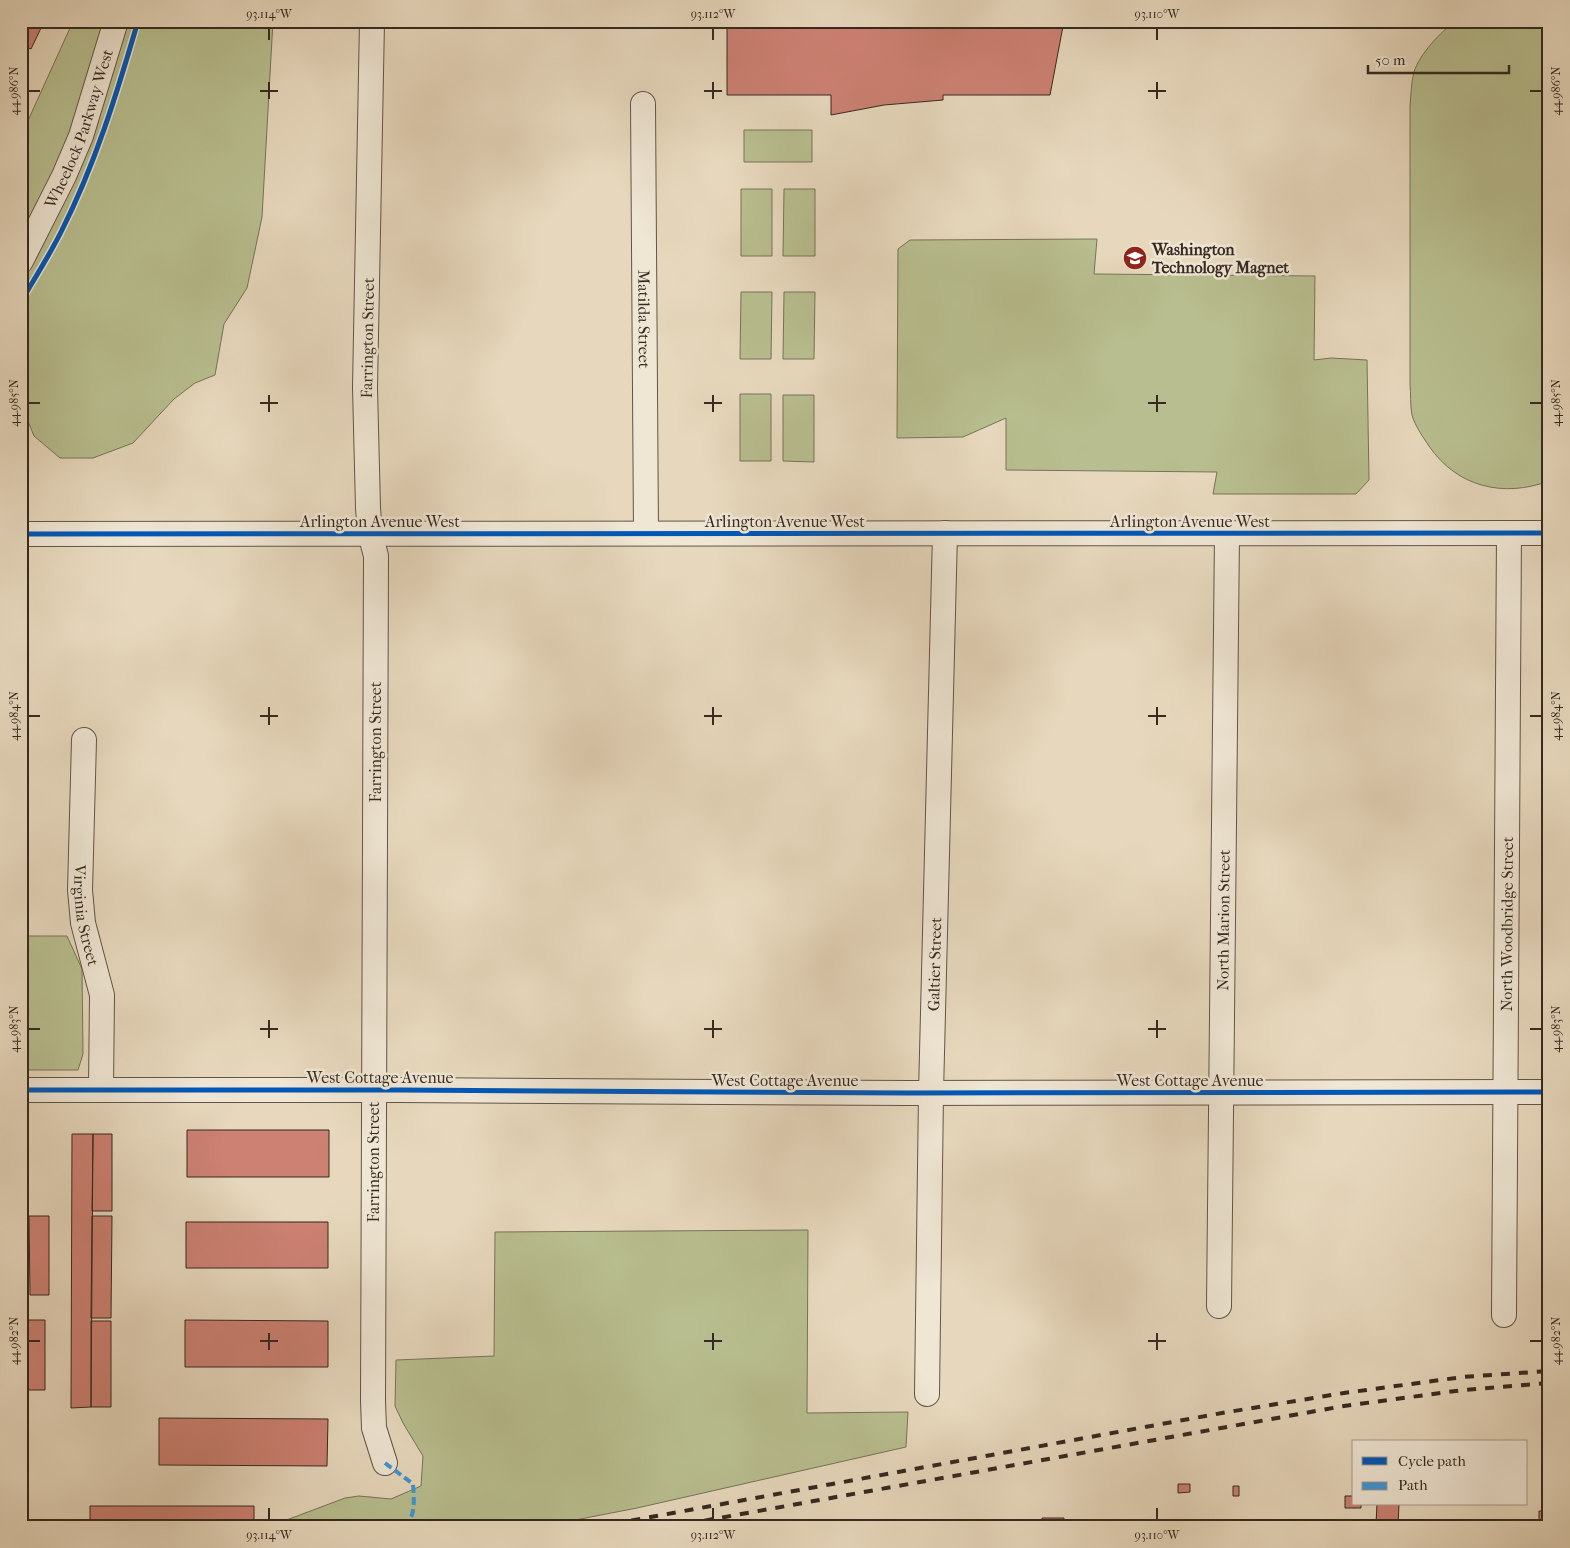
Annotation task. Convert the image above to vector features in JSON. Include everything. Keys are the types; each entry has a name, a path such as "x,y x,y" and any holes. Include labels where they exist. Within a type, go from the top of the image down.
{"street":[{"name":"Wheelock Parkway West","path":"21,261 60,185 81,136 116,21"},
{"name":"Farrington Street","path":"372,21 366,388 370,533 376,556 372,1302 374,1428 385,1462"},
{"name":"Matilda Street","path":"643,104 646,533"},
{"name":"Galtier Street","path":"927,1394 931,1093 945,533"},
{"name":"North Marion Street","path":"1219,1306 1227,533"},
{"name":"North Woodbridge Street","path":"1504,1315 1509,533"},
{"name":"Arlington Avenue West","path":"21,534 1549,533"},
{"name":"Virginia Street","path":"84,740 80,890 83,923 102,995 101,1089"},
{"name":"West Cottage Avenue","path":"21,1090 931,1093 1549,1092"}],"green space":[{"path":"71,21 273,21 262,217 247,288 224,324 215,375 195,383 174,399 133,443 93,458 60,458 34,436 21,404 21,136 70,28"},
{"path":"1456,21 1549,21 1549,481 1532,486 1498,488 1467,480 1440,460 1417,427 1411,411 1410,107 1412,85 1414,72 1421,58 1437,37"},
{"path":"744,130 812,130 812,162 744,162"},
{"path":"741,189 772,189 772,256 741,256"},
{"path":"784,189 815,189 815,256 783,256"},
{"path":"1097,239 1094,274 1315,276 1314,360 1331,358 1367,360 1369,480 1356,494 1213,494 1217,472 1006,470 1006,418 963,437 897,438 898,249 910,240"},
{"path":"741,292 772,292 771,359 740,359"},
{"path":"784,292 815,292 814,359 783,359"},
{"path":"740,394 771,394 771,461 740,461"},
{"path":"783,395 814,395 814,462 783,461"},
{"path":"21,936 67,936 82,969 83,1054 78,1070 21,1070"},
{"path":"808,1230 807,1413 908,1412 906,1447 637,1508 539,1527 268,1527 345,1498 359,1496 391,1499 421,1486 423,1456 395,1406 396,1360 494,1356 495,1232"}],"building":[{"path":"21,21 31,21 42,26 31,49 21,45"},
{"path":"727,21 1064,21 1050,95 943,95 943,100 884,105 831,115 831,95 727,95"},
{"path":"187,1130 329,1130 329,1177 187,1177"},
{"path":"72,1134 93,1134 91,1407 71,1408"},
{"path":"93,1134 112,1134 112,1211 92,1211"},
{"path":"29,1216 49,1216 49,1295 30,1295"},
{"path":"92,1216 112,1216 111,1318 91,1318"},
{"path":"186,1222 328,1222 328,1268 186,1268"},
{"path":"24,1320 45,1320 45,1390 24,1390"},
{"path":"185,1320 328,1321 328,1367 185,1367"},
{"path":"91,1321 111,1321 111,1407 91,1407"},
{"path":"159,1418 328,1419 327,1466 159,1465"},
{"path":"1178,1484 1190,1484 1190,1492 1178,1493"},
{"path":"1233,1486 1239,1486 1239,1496 1233,1496"},
{"path":"1345,1496 1352,1496 1352,1506 1361,1506 1361,1508 1345,1508"},
{"path":"90,1506 254,1506 254,1526 90,1525"},
{"path":"1377,1506 1399,1506 1398,1525 1376,1524"},
{"path":"1539,1511 1549,1511 1549,1527 1539,1527"},
{"path":"1042,1518 1064,1518 1064,1527 1042,1527"},
{"path":"1356,1523 1357,1527 1335,1527 1335,1524"}],"railway":[{"path":"596,1527 1222,1413 1344,1393 1463,1377 1549,1371"},
{"path":"669,1527 1344,1406 1463,1390 1549,1383"}],"marked path":[{"path":"385,1463 413,1484 413,1512 409,1523 405,1527"}],"cycle path":[{"path":"21,302 56,241 95,155 138,21"},
{"path":"21,534 1549,533"},
{"path":"21,1090 909,1093 1549,1092"}],"place":[{"name":"Washington Technology Magnet","path":"1135,258"}]}
